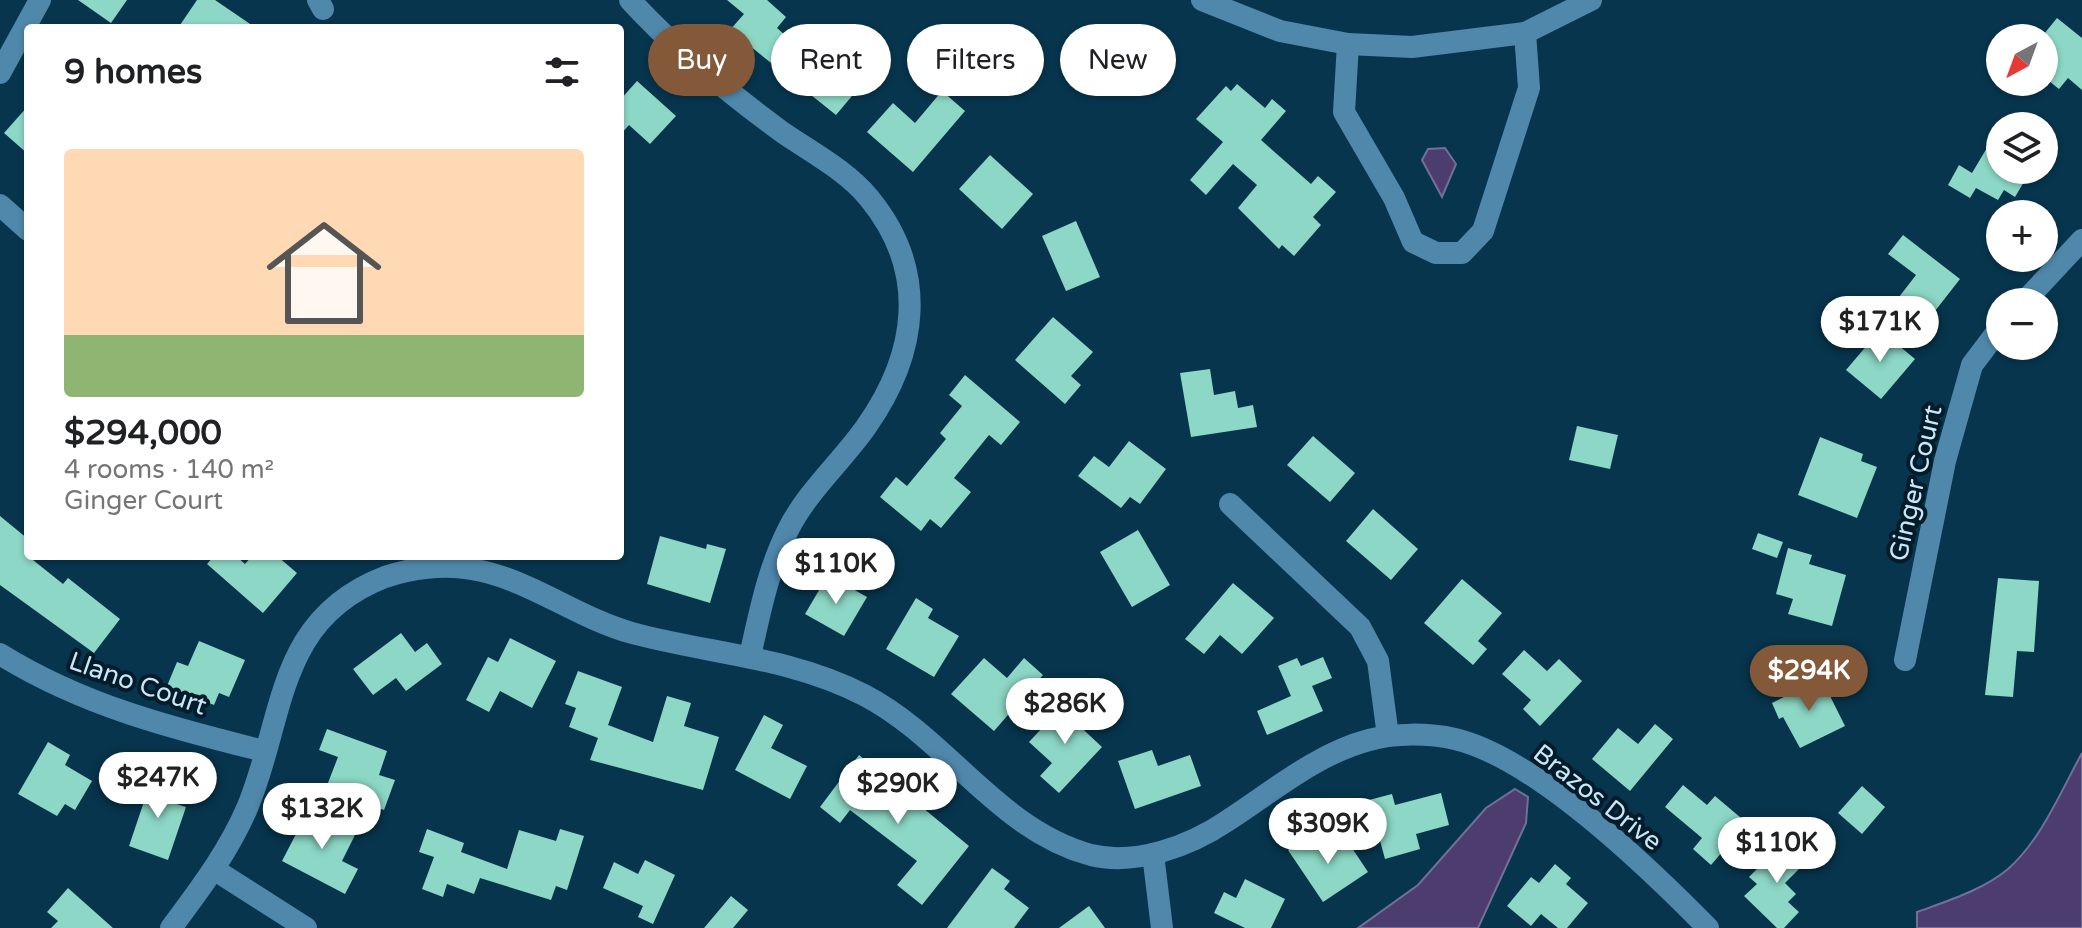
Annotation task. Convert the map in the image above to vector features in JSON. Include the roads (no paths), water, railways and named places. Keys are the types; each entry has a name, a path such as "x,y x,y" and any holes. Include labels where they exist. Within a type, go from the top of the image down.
{"street":[{"path":"27,24 40,0"},
{"path":"630,0 780,130 867,196 901,247 908,269 910,321 904,350 883,401 789,526 766,582 750,656"},
{"path":"1202,0 1280,31 1348,44 1412,47 1525,33 1591,0"},
{"path":"0,73 24,29"},
{"path":"1348,44 1344,112 1394,198 1413,242 1436,253 1462,253 1483,231 1529,88 1525,33"},
{"path":"0,205 24,226"},
{"path":"2037,288 2082,240"},
{"name":"Ginger Court","path":"1905,660 1945,461 1972,365 1986,346"},
{"path":"1230,504 1360,627 1378,661 1388,736"},
{"name":"Brazos Drive","path":"171,928 215,870 248,805 290,668 329,611 363,587 416,563 497,575 629,632 801,669 867,696 944,752 1015,818 1037,833 1095,856 1153,854 1207,834 1323,758 1388,736 1456,740 1501,758 1570,805 1708,928"},
{"name":"Llano Court","path":"0,654 72,694 123,713 264,751"},
{"path":"1153,854 1162,928"},
{"path":"215,870 306,928"}]}
